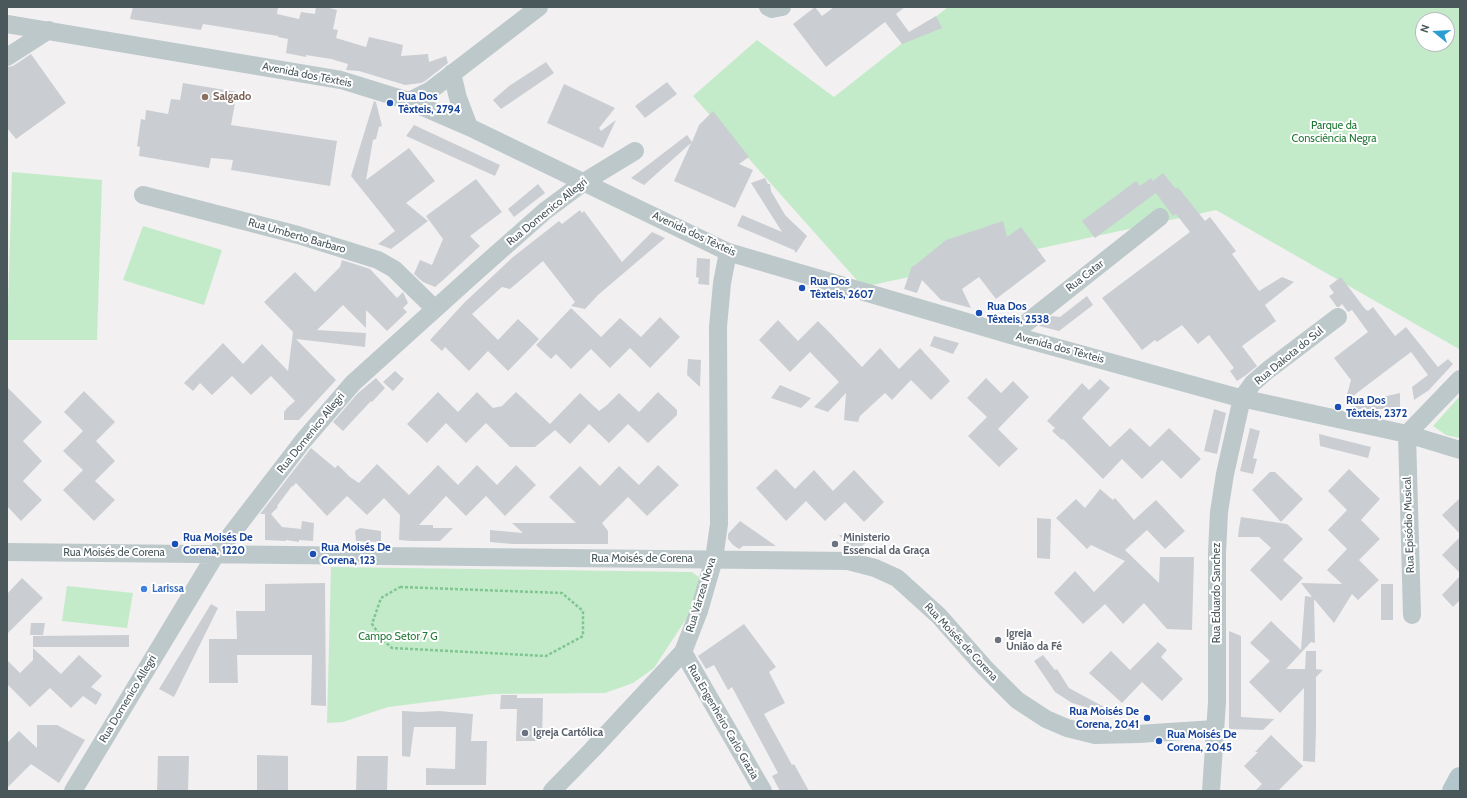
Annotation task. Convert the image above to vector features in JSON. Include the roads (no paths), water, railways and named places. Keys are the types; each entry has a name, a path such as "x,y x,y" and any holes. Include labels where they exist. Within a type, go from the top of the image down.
{"main road":[{"path":"1453,791 1460,778"}],"street":[{"path":"409,101 431,90 539,7"},
{"path":"768,7 772,9 782,7"},
{"name":"Avenida dos Têxteis","path":"7,24 341,80 409,101 469,127 728,252 1011,335 1242,398 1407,434 1460,450"},
{"path":"7,57 49,30"},
{"path":"452,73 458,98 469,127"},
{"name":"Rua Domenico Allegri","path":"73,791 216,554 303,441 353,383 435,308 545,212 584,182 635,151"},
{"name":"Rua Umberto Barbaro","path":"143,195 298,235 378,260 394,269 435,308"},
{"name":"Rua Catar","path":"1011,335 1160,217"},
{"name":"Rua Várzea Nova","path":"552,791 682,652 699,611 714,559 719,524 718,327 722,283 728,252"},
{"name":"Rua Dakota do Sul","path":"1242,398 1253,383 1268,370 1338,317"},
{"path":"1407,434 1460,379"},
{"name":"Rua Eduardo Sanchez","path":"1211,791 1217,702 1216,553 1219,512 1225,474 1242,398"},
{"name":"Rua Episódio Musical","path":"1407,434 1412,616"},
{"name":"Rua Moisés de Corena","path":"7,552 444,558 848,561 874,568 897,578 940,616 985,668 1017,700 1046,719 1067,728 1095,735 1215,729"},
{"name":"Rua Engenheiro Carlo Grazia","path":"682,652 762,791"}],"place":[{"name":"Salgado","path":"205,97"},
{"name":"Rua Dos Têxteis, 2794","path":"390,103"},
{"name":"Rua Dos Têxteis, 2607","path":"802,288"},
{"name":"Rua Dos Têxteis, 2538","path":"979,313"},
{"name":"Rua Dos Têxteis, 2372","path":"1338,407"},
{"name":"Rua Moisés De Corena, 1220","path":"175,544"},
{"name":"Ministerio Essencial da Graça","path":"835,544"},
{"name":"Rua Moisés De Corena, 123","path":"313,554"},
{"name":"Larissa","path":"144,589"},
{"name":"Igreja União da Fé","path":"998,640"},
{"name":"Rua Moisés De Corena, 2041","path":"1147,718"},
{"name":"Igreja Cartólica","path":"525,733"},
{"name":"Rua Moisés De Corena, 2045","path":"1159,741"}],"park label":[{"name":"Parque da Consciência Negra","path":"1334,132"},
{"name":"Campo Setor 7 G","path":"398,637"}]}
